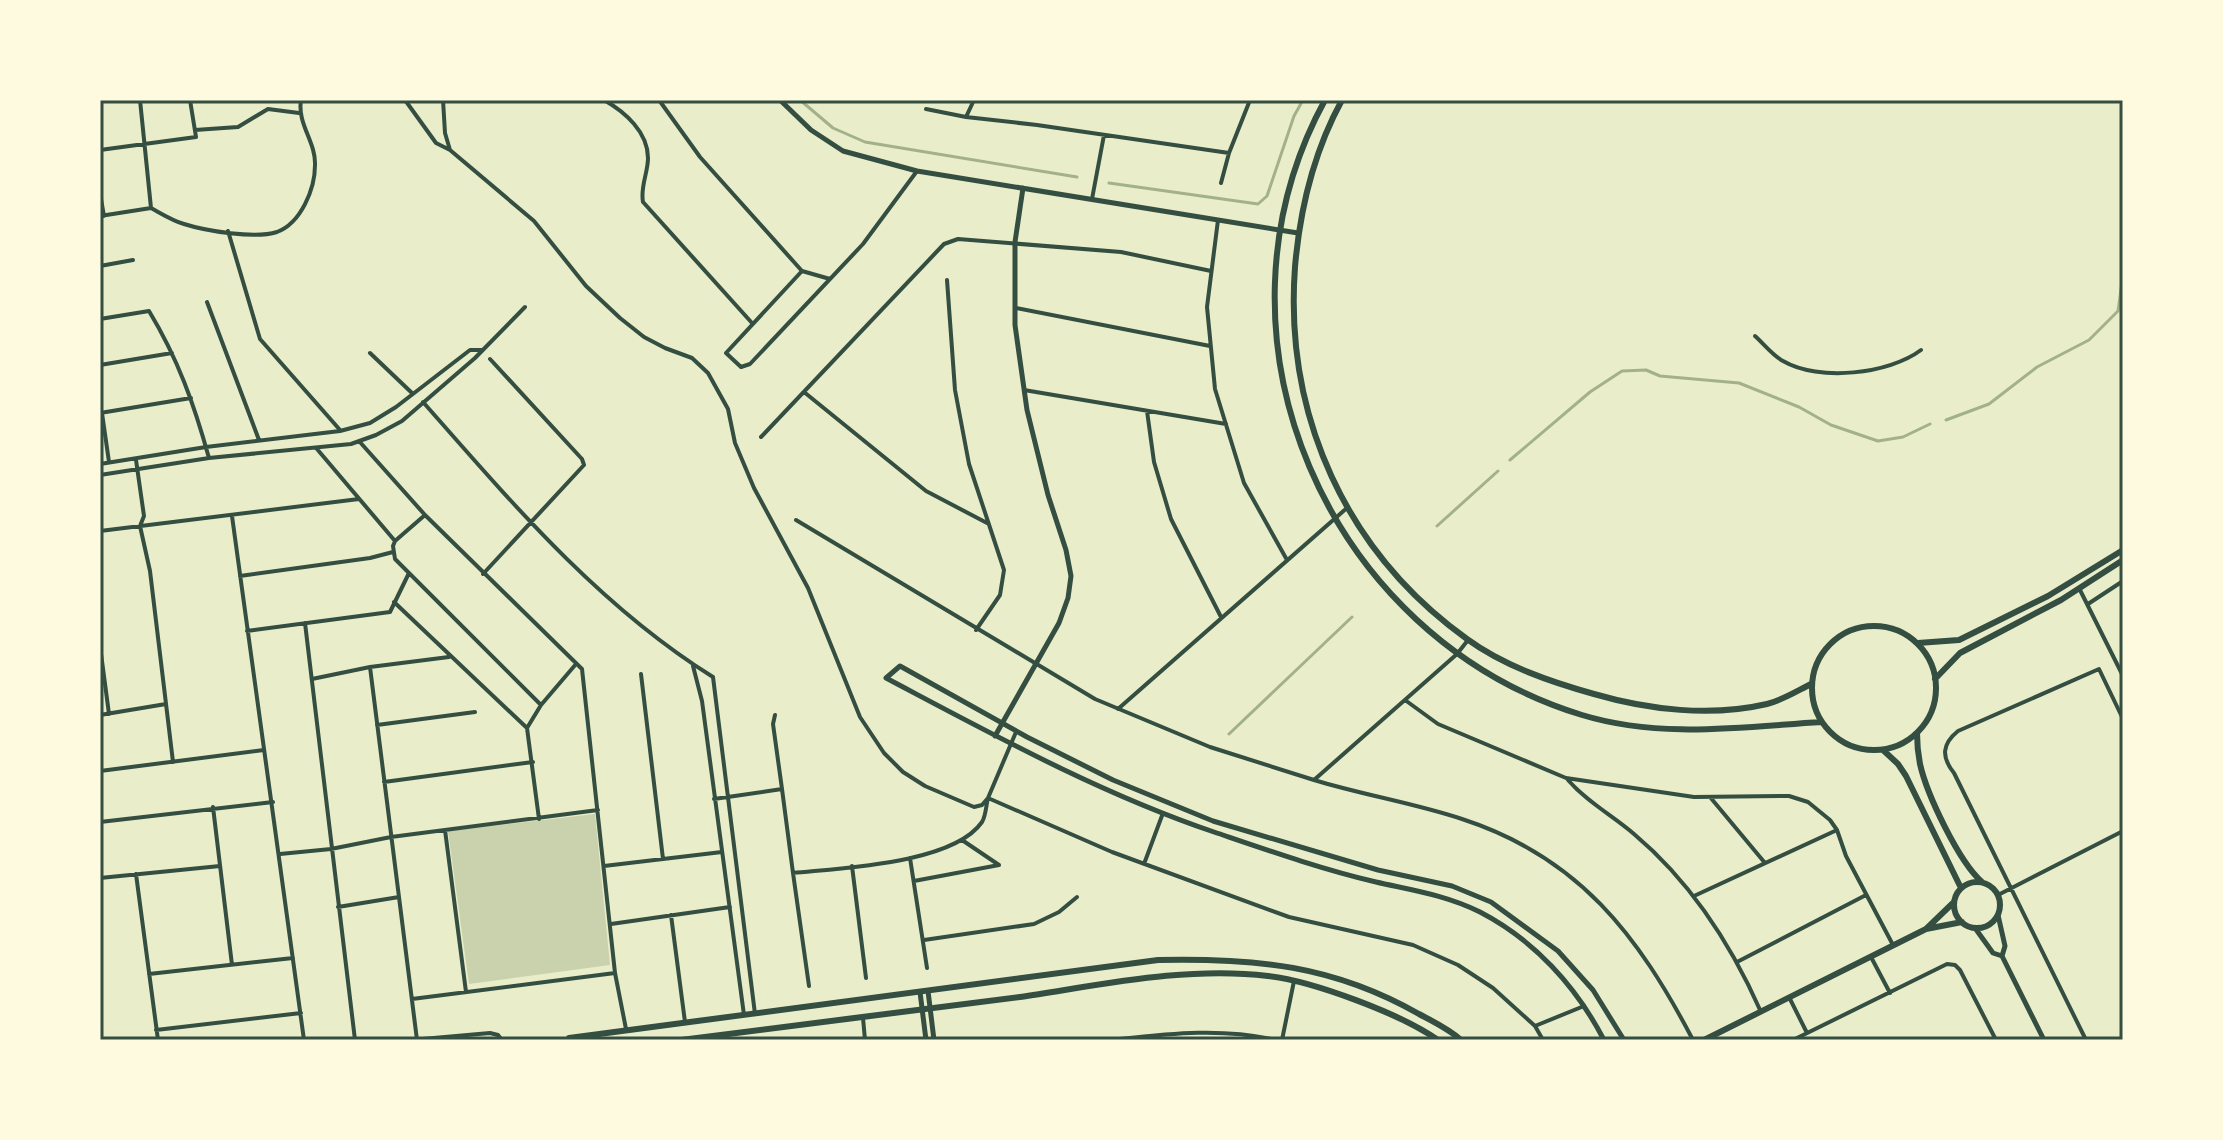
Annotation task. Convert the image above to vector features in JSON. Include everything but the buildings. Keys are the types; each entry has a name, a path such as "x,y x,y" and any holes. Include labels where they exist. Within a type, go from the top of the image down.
{"main road":[{"path":"1325,100 1306,142 1278,230 1277,338 1286,397 1308,465 1334,518 1363,561 1387,591 1457,654 1529,695 1583,715 1614,723 1685,731 1821,722"},
{"path":"1340,101 1305,193 1298,233 1293,297 1296,361 1309,419 1327,471 1348,507 1406,586 1468,640 1531,673 1566,686 1659,708 1699,711 1770,704 1811,684"},
{"path":"1918,643 1959,640 2048,596 2123,550"},
{"path":"1935,679 1960,653 2079,588 2123,560"},
{"path":"1875,625 1905,634 1918,643 1929,660 1935,679 1933,708 1917,733 1895,746 1871,750 1848,745 1829,731 1821,722 1812,697 1814,668 1821,654 1844,632 1875,625"},
{"path":"1917,733 1920,767 1933,801 1968,868 1991,886 1998,895 2000,905 1998,915 1990,924 1975,928 1956,915 1954,902"},
{"path":"1883,750 1906,776 1961,888"},
{"path":"1926,929 1954,902 1961,888 1971,882 1982,882"},
{"path":"1704,1040 1926,929 1962,922"},
{"path":"558,1040 1158,960 1242,960 1300,967 1348,980 1399,1002 1461,1040"},
{"path":"681,1040 1207,973 1268,976 1294,981 1383,1012 1422,1029 1438,1040"}],"street":[{"path":"140,100 151,208"},
{"path":"190,100 195,133"},
{"path":"100,193 102,216 151,208 181,223 251,235 277,232 303,208 314,179 315,159 299,113 301,100"},
{"path":"405,100 436,143 450,150 534,221 586,286 620,318 644,337 692,358 708,373 728,409 735,443 754,488 808,588 860,717 884,753 903,772 925,786 967,805 982,805 988,798"},
{"path":"443,100 445,133 450,150"},
{"path":"604,100 634,123 644,138 648,157 641,193 643,202 752,323"},
{"path":"659,100 700,157 802,271 830,279"},
{"path":"780,100 811,130 843,151 917,171 1298,233"},
{"path":"966,117 974,100"},
{"path":"1221,183 1250,100"},
{"path":"100,150 238,127 268,109 299,113"},
{"path":"926,109 1229,153"},
{"path":"1092,200 1104,135"},
{"path":"802,271 726,353 741,367 750,364 863,244 917,171"},
{"path":"995,736 1059,623 1068,598 1071,576 1027,410 1015,325 1015,242 1023,188"},
{"path":"1218,220 1207,307 1215,389 1244,483 1287,560"},
{"path":"228,231 260,339 340,431"},
{"path":"761,437 944,244 958,239 1121,252 1211,271"},
{"path":"100,266 133,260"},
{"path":"947,280 955,390 969,464 1004,570 1000,595 976,630"},
{"path":"207,302 259,440"},
{"path":"100,475 209,458 317,449 359,441 402,421 525,307"},
{"path":"1016,308 1210,346"},
{"path":"100,319 149,311 172,353 191,398 209,458"},
{"path":"1755,336 1783,361 1831,372 1881,368 1909,359 1921,350"},
{"path":"100,464 206,447 340,431 370,423 396,407 470,350 482,350"},
{"path":"100,365 172,353"},
{"path":"370,353 412,393"},
{"path":"483,574 584,465 582,459 490,359"},
{"path":"1024,390 1226,424"},
{"path":"804,392 926,491 989,524"},
{"path":"109,463 101,413 191,398"},
{"path":"423,402 529,523 609,599 671,651 713,677 755,1014"},
{"path":"1147,411 1154,462 1171,519 1222,618"},
{"path":"359,441 425,515 582,669 615,973 626,1029"},
{"path":"317,449 395,541"},
{"path":"136,459 144,516 140,526 150,571 173,762"},
{"path":"100,531 359,499"},
{"path":"1118,709 1348,507"},
{"path":"425,515 395,541 395,559 541,705"},
{"path":"232,516 304,1040"},
{"path":"796,520 1095,699 1210,747 1360,794 1459,818 1502,834 1551,860 1601,903 1637,944 1693,1040"},
{"path":"240,576 393,552"},
{"path":"247,631 390,612 409,573"},
{"path":"2087,604 2123,581"},
{"path":"2079,588 2123,676"},
{"path":"394,602 527,728 539,819"},
{"path":"305,623 355,1040"},
{"path":"1314,780 1457,654 1468,640"},
{"path":"100,646 109,714"},
{"path":"312,679 370,667 449,657"},
{"path":"527,728 541,705 576,664"},
{"path":"693,665 702,701 744,1015"},
{"path":"1604,1040 1564,979 1525,941 1479,912 1431,893 1318,866 1163,813 995,736 886,678 900,666 1016,732 1113,780 1213,821 1378,870 1452,886 1491,902 1558,951 1593,990 1624,1040"},
{"path":"370,667 415,1040 490,1033 502,1040"},
{"path":"2086,1040 1954,773 1946,763 1944,750 1949,738 1958,731 2099,669 2123,719"},
{"path":"641,674 663,859"},
{"path":"1405,700 1438,724 1566,778 1637,790 1710,797 1789,796 1808,802 1837,830 1846,856 1893,945"},
{"path":"100,715 166,704"},
{"path":"377,725 475,712"},
{"path":"775,715 773,724 809,986"},
{"path":"793,873 910,858 962,840 983,821 988,798 1016,732"},
{"path":"100,771 264,750"},
{"path":"384,782 533,762"},
{"path":"1566,778 1583,798 1633,832 1670,867 1725,939 1761,1012"},
{"path":"714,799 782,789"},
{"path":"1710,797 1765,863"},
{"path":"988,798 1144,864 1289,917 1413,945 1458,965 1493,988 1535,1026 1543,1040"},
{"path":"100,822 273,802"},
{"path":"213,807 232,965"},
{"path":"280,854 598,810"},
{"path":"1144,864 1163,813"},
{"path":"445,830 466,992"},
{"path":"1693,896 1837,830"},
{"path":"1998,895 2123,831"},
{"path":"914,881 999,865 962,840"},
{"path":"604,866 722,852"},
{"path":"910,858 927,968"},
{"path":"100,878 220,866"},
{"path":"852,866 866,978"},
{"path":"136,874 158,1040"},
{"path":"1737,962 1866,895"},
{"path":"338,907 399,897"},
{"path":"924,940 1034,924 1059,912 1077,897"},
{"path":"611,924 730,907"},
{"path":"671,915 685,1022"},
{"path":"1998,915 2005,946 2002,956 2044,1040"},
{"path":"1975,928 1993,953 2002,956"},
{"path":"1871,957 1890,993"},
{"path":"149,974 293,958"},
{"path":"1793,1040 1947,964 1955,965 1996,1040"},
{"path":"412,999 615,973"},
{"path":"1110,1040 1183,1032 1217,1032 1279,1040 1294,981"},
{"path":"924,991 926,1040"},
{"path":"1789,997 1807,1033"},
{"path":"1535,1026 1584,1006"},
{"path":"926,1008 934,1040"},
{"path":"156,1030 301,1013"},
{"path":"863,1018 865,1040"},
{"path":"100,1028 101,1040"}],"green space":[{"path":"595,814 610,965 469,984 448,831"}],"waterway":[{"path":"800,100 833,128 865,142 1077,177"},
{"path":"1109,183 1258,204 1267,196 1294,116 1303,100"},
{"path":"1946,420 1989,404 2037,367 2089,340 2118,311 2123,275"},
{"path":"1510,460 1590,392 1622,371 1646,370 1660,376 1739,383 1799,407 1831,425 1878,441 1903,437 1930,424"},
{"path":"1437,526 1498,471"},
{"path":"1229,734 1352,617"}]}
